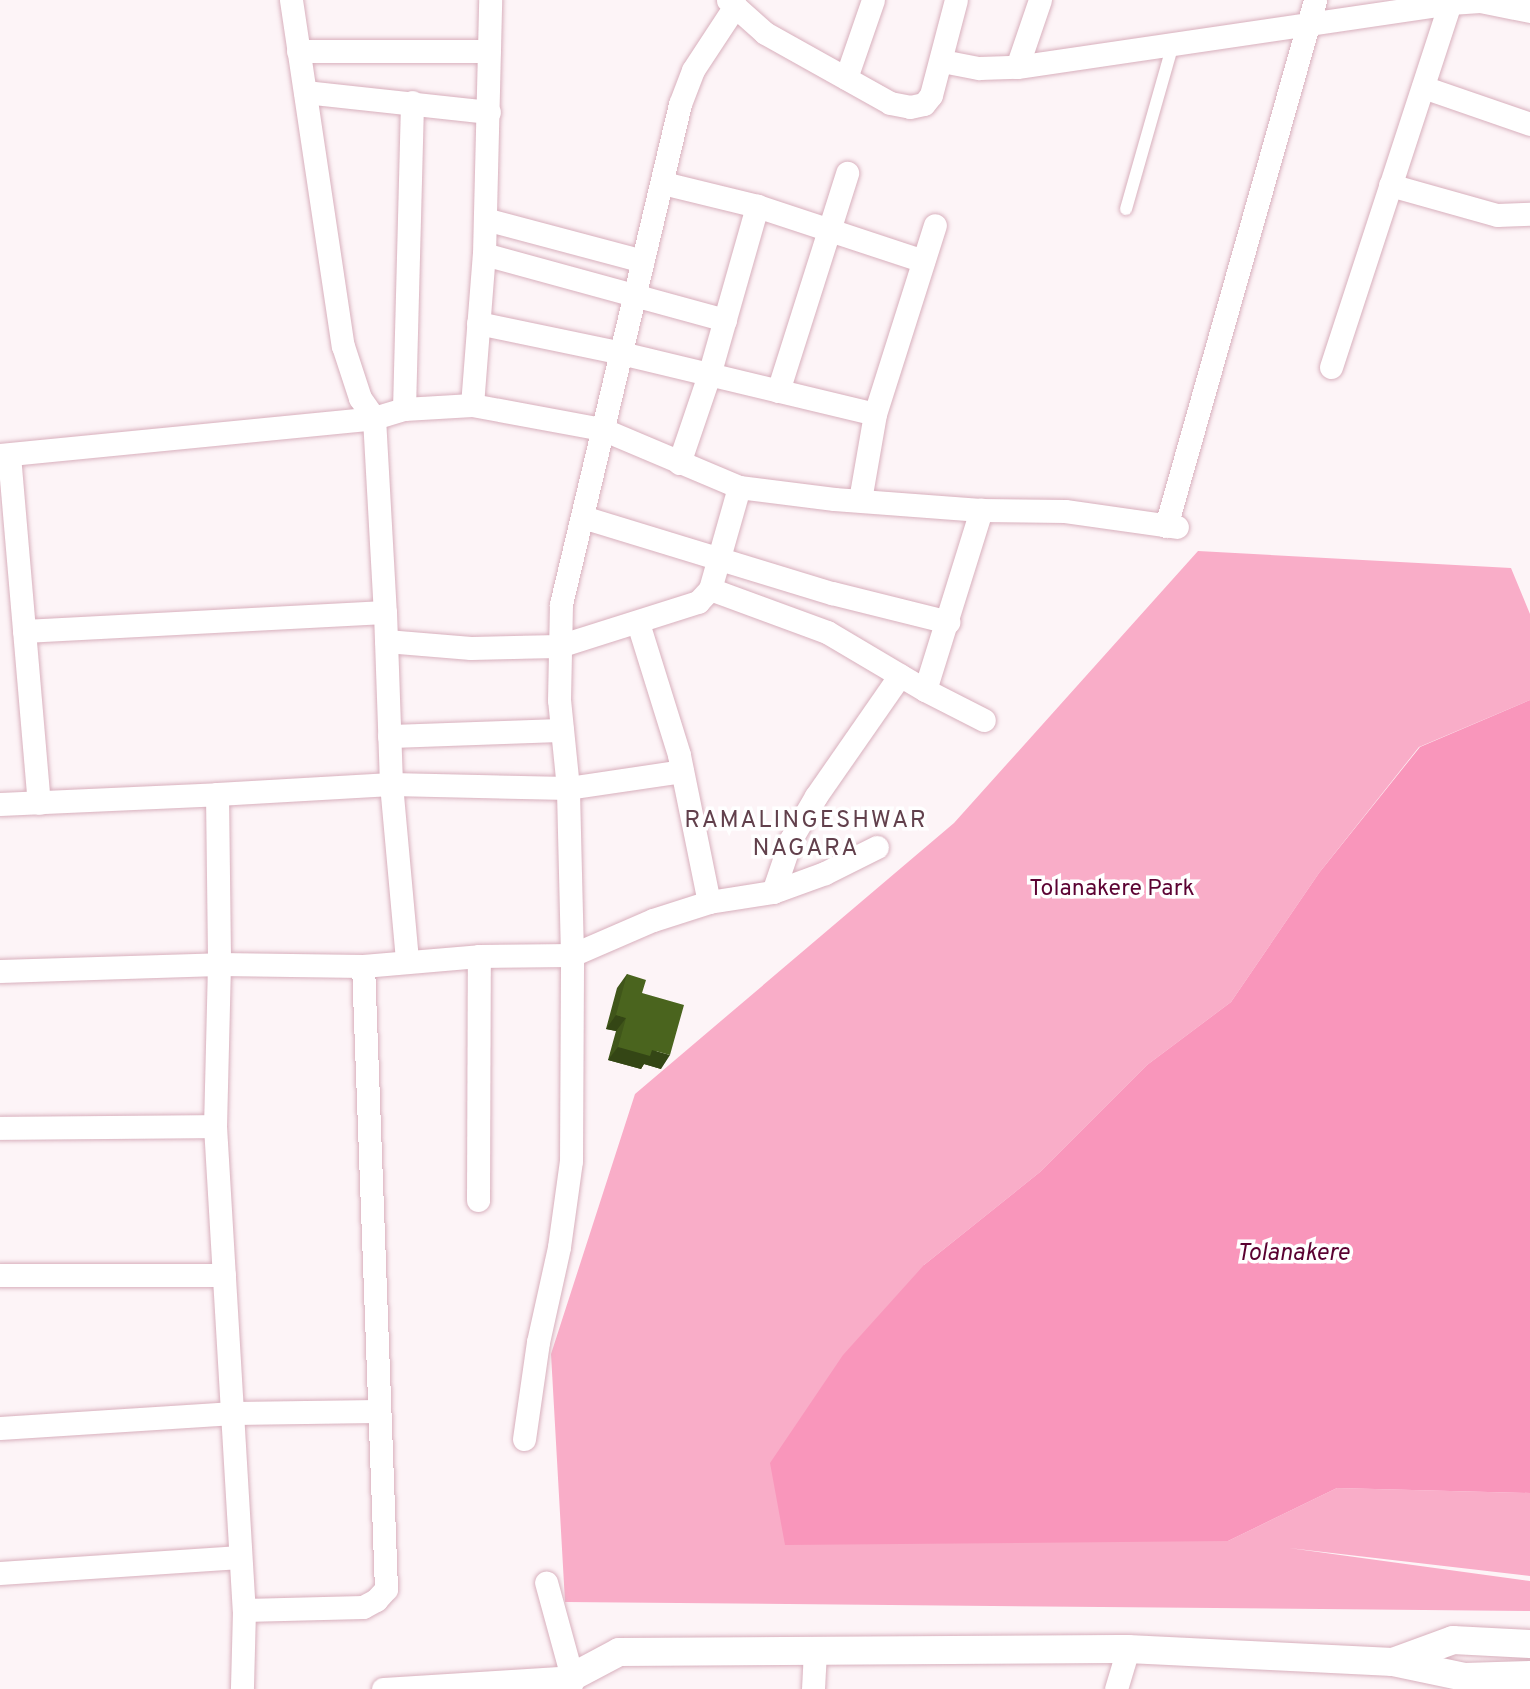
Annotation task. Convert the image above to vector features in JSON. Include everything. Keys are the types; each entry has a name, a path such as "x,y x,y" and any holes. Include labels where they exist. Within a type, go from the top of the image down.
{"street":[{"path":"291,0 343,346 360,398 374,418 386,612 391,784 407,960"},
{"path":"472,405 484,254 490,0"},
{"path":"846,78 873,0"},
{"path":"524,1439 538,1342 559,1247 571,1161 572,955 568,788 562,730 559,646 561,604 680,104 694,70 731,3 765,33 890,103 910,107 924,104 931,95 942,61 956,0"},
{"path":"1017,67 1040,0"},
{"path":"942,61 979,68 1017,67 1173,44 1312,11 1480,1 1530,11"},
{"path":"1331,367 1450,3"},
{"path":"39,803 24,631 4,455 374,418 404,410 472,405 602,429 739,487 981,510 1065,511 1171,526 1312,11"},
{"path":"298,51 489,51"},
{"path":"1423,87 1530,124"},
{"path":"304,92 489,112"},
{"path":"404,410 412,102"},
{"path":"778,391 827,229 847,173"},
{"path":"663,183 757,206 923,261"},
{"path":"1390,185 1497,215 1530,214"},
{"path":"680,463 709,374 757,206"},
{"path":"485,219 643,261"},
{"path":"860,499 875,414 935,225"},
{"path":"484,254 725,320"},
{"path":"478,323 621,353 875,414"},
{"path":"387,641 471,648 559,646 698,602 710,589 739,487"},
{"path":"925,690 981,510"},
{"path":"583,517 719,560 948,622"},
{"path":"710,589 827,632 925,690 984,720"},
{"path":"24,631 386,612"},
{"path":"638,623 682,771 709,902"},
{"path":"773,892 780,862 803,817 900,675"},
{"path":"389,736 562,730"},
{"path":"0,804 391,784 568,788 682,771"},
{"path":"217,794 219,964 215,1126 244,1610 242,1689"},
{"path":"0,971 219,964 363,966 407,960 480,956 572,955 653,920 709,902 773,892 825,873 877,847"},
{"path":"478,1200 480,956"},
{"path":"244,1610 363,1607 376,1600 386,1589 377,1411 363,966"},
{"path":"0,1128 215,1126"},
{"path":"0,1275 224,1275"},
{"path":"0,1428 234,1413 377,1411"},
{"path":"0,1573 239,1557"},
{"path":"546,1582 570,1683"},
{"path":"1393,1662 1453,1640 1530,1644"},
{"path":"383,1689 570,1683 619,1652 1128,1649 1393,1662 1464,1676 1530,1675"},
{"path":"1116,1689 1128,1649"},
{"path":"813,1689 814,1651"}],"lane":[{"path":"1126,209 1173,44"}],"green space":[{"name":"Tolanakere Park","path":"1198,551 1511,568 1530,614 1530,700 1419,747 1319,873 1231,1002 1147,1065 1040,1172 924,1265 1228,1541 1337,1488 1530,1493 1530,1576 1289,1548 1530,1581 1530,1611 565,1602 551,1354 635,1094 954,823"}],"water":[{"name":"Tolanakere","path":"1530,700 1530,1493 1337,1488 1228,1541 785,1545 770,1463 843,1355 924,1265 1040,1172 1147,1065 1231,1002 1319,873 1420,747"}],"building":[{"path":"627,974 646,980 642,993 684,1005 670,1055 652,1050 650,1056 618,1047 626,1018 616,1015"}],"district":[{"name":"RAMALINGESHWAR NAGARA","path":"806,836"}]}
